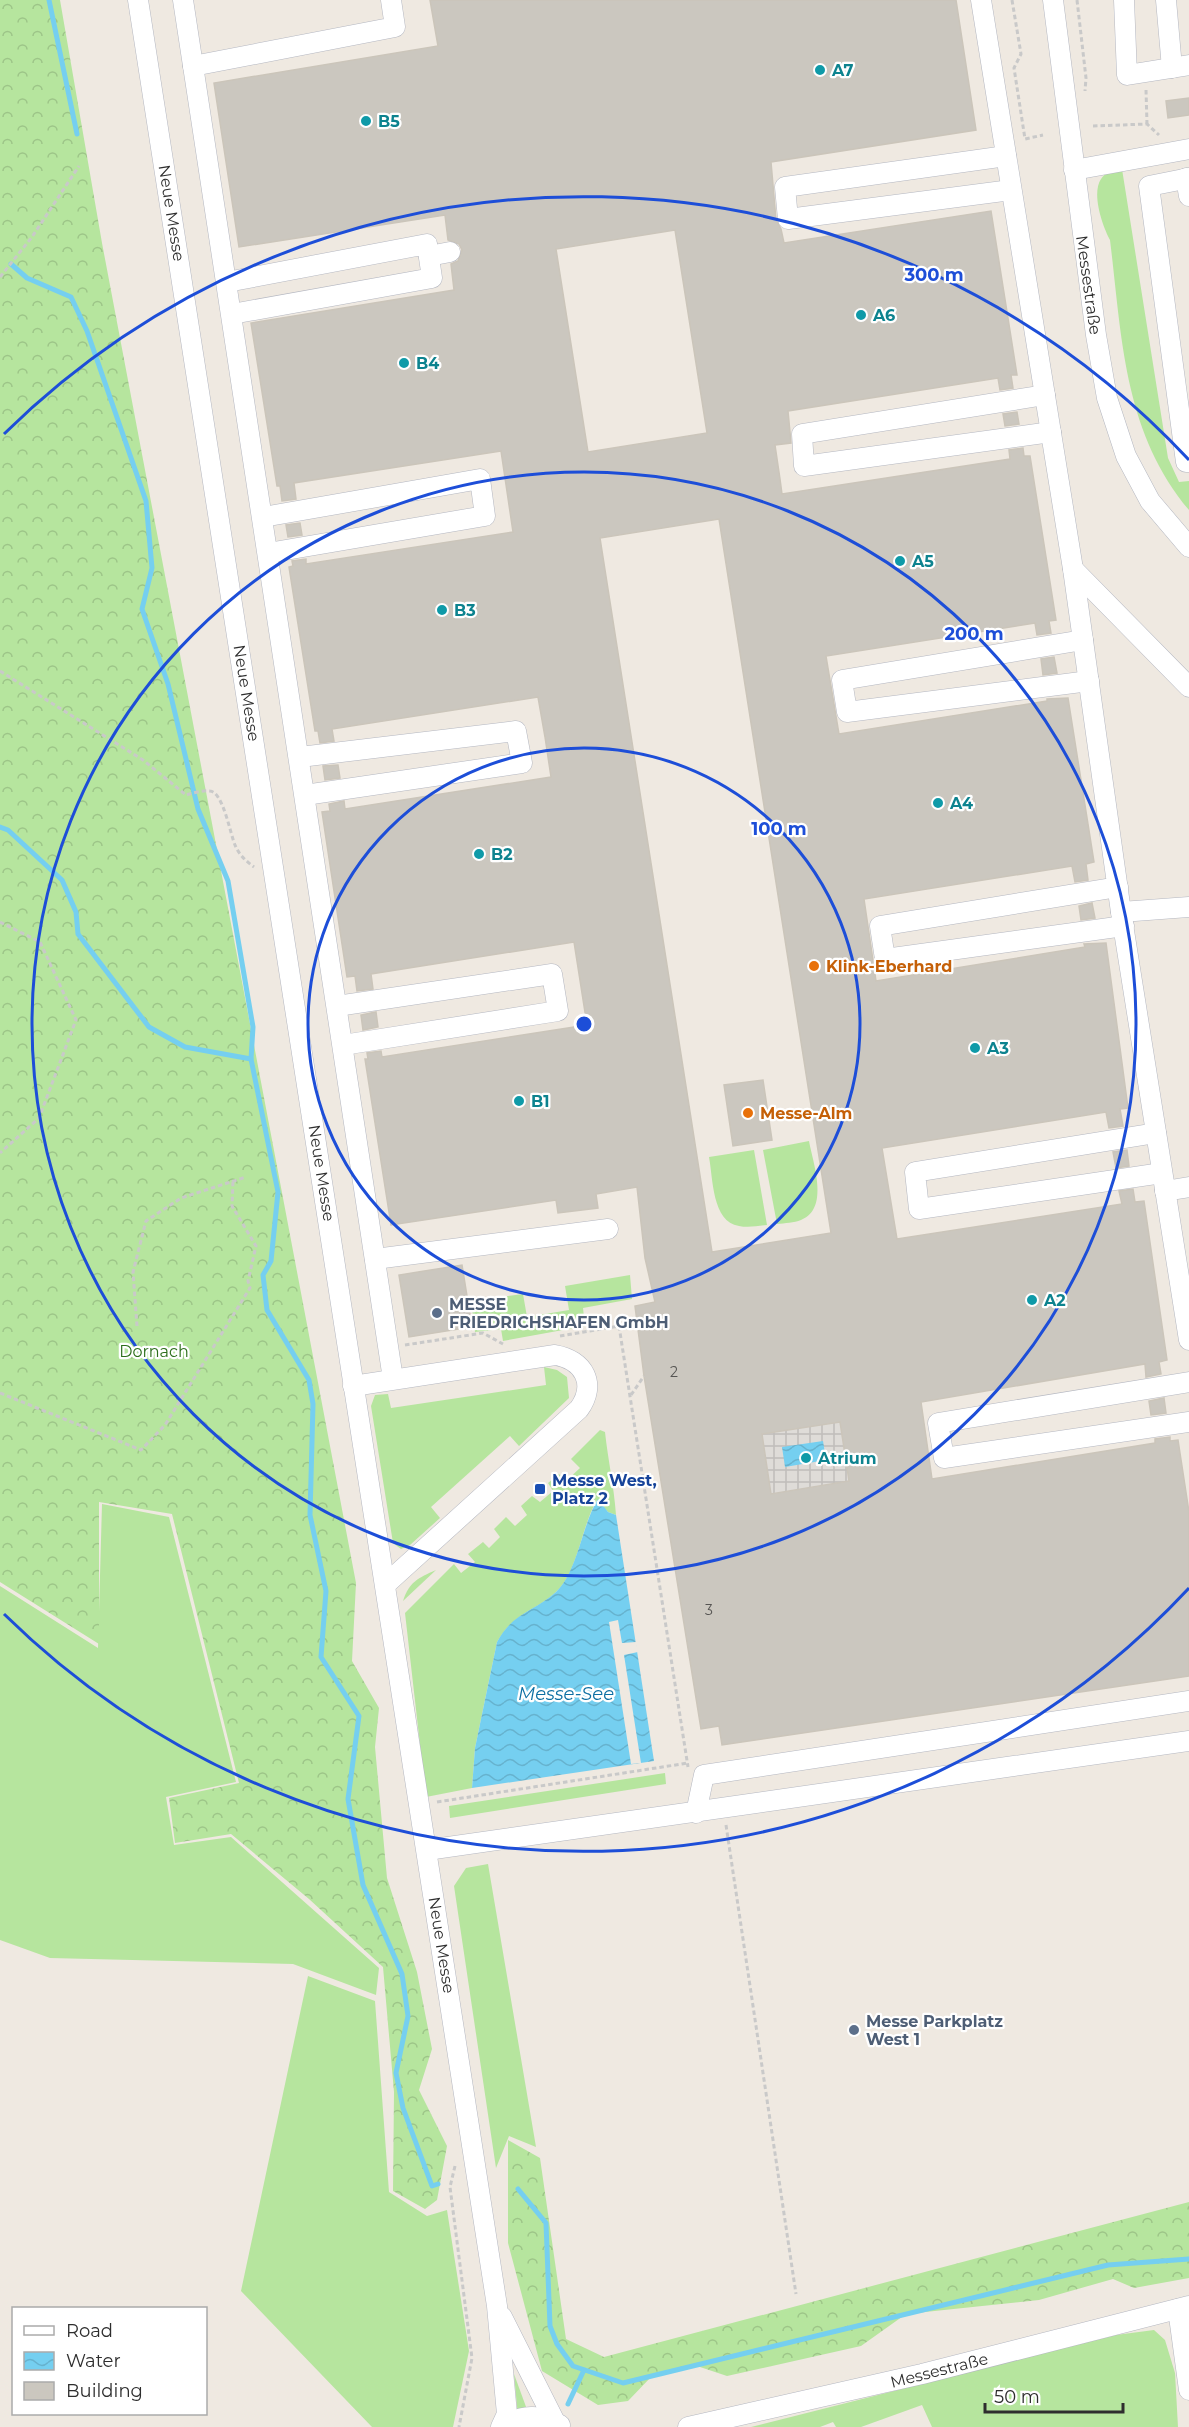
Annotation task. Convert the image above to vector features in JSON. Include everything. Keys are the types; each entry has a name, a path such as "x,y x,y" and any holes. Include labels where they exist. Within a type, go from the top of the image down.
{"street":[{"name":"Neue Messe","path":"138,0 497,2306 507,2414 503,2427"},
{"path":"183,0 393,1379"},
{"path":"193,66 395,27 391,0"},
{"path":"981,0 1073,569 1118,887 1156,1132 1164,1182 1183,1267 1189,1340"},
{"name":"Messestraße","path":"1053,0 1074,170 1107,398 1126,456 1150,501 1189,547"},
{"path":"1124,0 1127,75 1180,66 1166,0"},
{"path":"1074,170 1189,149"},
{"path":"1006,156 785,187 781,200 788,219 1011,190"},
{"path":"1188,184 1149,186 1186,462 1189,462"},
{"path":"227,282 427,244 429,256 432,278 232,314"},
{"path":"429,256 450,252"},
{"path":"1045,394 802,434 804,466 1051,432"},
{"path":"263,517 480,479 485,516 268,553"},
{"path":"1073,569 1189,687"},
{"path":"1083,640 842,680 845,701 847,712 1089,681"},
{"path":"300,757 516,730 522,763 305,795"},
{"path":"1118,887 880,926 885,959 1189,907"},
{"path":"337,1006 552,974 558,1011 343,1045"},
{"path":"1156,1132 915,1172 919,1209 1164,1182 1189,1187"},
{"path":"375,1259 608,1229"},
{"path":"353,1386 555,1355 570,1358 579,1365 588,1387 585,1401 579,1409 386,1584"},
{"path":"1189,1382 938,1423 944,1458 1189,1422"},
{"path":"696,1813 704,1775 1189,1701"},
{"path":"427,1850 1189,1741"},
{"name":"Neue Messe","path":"497,2306 558,2425"},
{"path":"1184,2308 1189,2390"},
{"name":"Messestraße","path":"688,2427 712,2425 933,2372 1184,2308"},
{"path":"503,2427 522,2417 538,2417 558,2425"}],"path":[{"path":"1012,0 1021,54 1014,68 1025,139 1043,135"},
{"path":"1077,0 1086,78 1084,99"},
{"path":"1144,72 1147,124"},
{"path":"1093,126 1147,124 1162,137 1169,152"},
{"path":"0,277 33,237 79,166"},
{"path":"0,670 143,760 186,795 209,790 222,801 224,818 240,853 260,871"},
{"path":"0,922 40,942 76,1020 39,1118 0,1153"},
{"path":"137,1326 133,1272 146,1221 181,1198 246,1177"},
{"path":"0,1393 141,1450 150,1443 165,1425 250,1288 248,1281 256,1246 232,1206 233,1180"},
{"path":"550,1337 619,1326 689,1774"},
{"path":"388,1347 483,1333 504,1344"},
{"path":"630,1397 644,1376"},
{"path":"420,1804 687,1764"},
{"path":"726,1825 796,2294"},
{"path":"459,2427 472,2358"}],"green space":[{"name":"Dornach","path":"0,0 60,0 102,243 356,1583 352,1661 379,1708 375,1747 387,1878 417,1972 432,2049 419,2090 447,2146 437,2200 425,2209 393,2191 394,2092 383,1967 309,1899 231,1834 175,1843 169,1798 239,1783 172,1514 99,1502 99,1644 0,1582"},
{"path":"1122,169 1168,458 1179,482 1189,481 1189,510 1167,480 1150,448 1129,382 1110,240 1101,219 1097,193 1098,185 1105,175"},
{"path":"809,1141 816,1173 815,1206 810,1214 801,1220 777,1224 763,1150"},
{"path":"754,1150 767,1225 739,1226 730,1223 719,1208 715,1198 709,1157"},
{"path":"630,1275 632,1299 583,1308 585,1326 503,1341 501,1329 475,1332 471,1301 523,1294 527,1317 569,1310 565,1286"},
{"path":"544,1367 557,1370 567,1377 569,1398 519,1446 510,1436 431,1507 440,1518 410,1545 401,1549 393,1543 371,1406 375,1395 388,1394 391,1408 546,1385"},
{"path":"600,1430 605,1432 616,1515 608,1512 597,1500 570,1573 563,1583 548,1599 510,1625 497,1642 475,1748 472,1788 426,1797 405,1613 454,1564 461,1573 475,1562 468,1554 483,1542 489,1548 500,1537 494,1529 506,1517 515,1526 527,1515 521,1506 532,1496 540,1502 553,1491 548,1483 559,1474 566,1481 580,1468 571,1459"},
{"path":"102,1504 169,1517 236,1782 166,1797 174,1845 231,1837 379,1968 376,1995 293,1964 50,1958 0,1940 0,1586 98,1648"},
{"path":"436,1570 403,1601 408,1589 415,1581"},
{"path":"665,1773 666,1784 450,1818 449,1806"},
{"path":"488,1864 536,2147 509,2136 496,2168 454,1886 466,1868"},
{"path":"308,1976 375,2001 389,2192 427,2216 447,2210 469,2351 453,2427 372,2427 241,2291"},
{"path":"508,2140 540,2158 566,2339 604,2357 1189,2202 1189,2278 1134,2288 1113,2279 1039,2300 906,2314 861,2346 727,2376 697,2366 651,2377 628,2401 598,2405 542,2371 508,2243"},
{"path":"1154,2330 1165,2340 1175,2373 1178,2427 932,2427 922,2405 861,2427 836,2427 833,2422 820,2427 751,2427 1116,2335"},
{"path":"514,2374 529,2415 518,2417"}],"shaded area":[{"name":"Atrium","path":"840,1422 849,1481 771,1494 762,1434"}],"water":[{"path":"823,1441 826,1460 785,1467 782,1447"},
{"name":"Messe-See","path":"598,1499 608,1512 616,1515 654,1761 472,1788 475,1748 497,1642 510,1624 548,1599 563,1583 575,1560"}],"pier":[{"path":"618,1620 622,1643 636,1642 638,1652 624,1655 641,1763 631,1764 609,1622"}],"building":[{"path":"430,0 956,0 976,130 771,162 776,220 784,243 991,211 1017,375 1011,375 1013,388 1000,390 998,378 788,411 791,443 775,445 782,494 1010,459 1009,450 1023,448 1024,456 1030,456 1056,620 1049,621 1051,633 1037,635 1035,623 826,656 839,734 1047,701 1047,699 1068,698 1094,862 1086,864 1088,880 1075,882 1072,866 864,899 876,981 1085,947 1084,944 1106,943 1128,1108 1120,1109 1123,1126 1109,1128 1106,1112 882,1148 897,1239 1122,1204 1119,1191 1133,1189 1135,1202 1144,1201 1167,1360 1159,1362 1161,1374 1146,1377 1145,1364 921,1402 932,1479 1155,1443 1155,1439 1170,1437 1170,1441 1178,1440 1189,1512 1189,1676 722,1745 719,1726 701,1729 644,1376 635,1306 655,1302 645,1258 637,1187 596,1194 598,1208 558,1213 556,1200 391,1225 365,1059 368,1059 367,1053 381,1051 382,1057 587,1025 574,942 371,974 373,989 357,991 355,976 347,977 322,812 330,811 329,804 344,801 345,809 551,777 545,737 538,697 332,729 334,741 320,743 318,731 315,731 289,567 293,566 292,561 306,559 306,564 513,532 501,451 294,483 296,499 282,501 280,486 277,486 251,323 454,290 451,264 458,261 462,250 459,244 448,240 445,215 239,247 214,83 438,46","holes":["675,230 707,433 588,452 556,249","719,519 831,1233 712,1252 600,538","840,1422 849,1481 771,1494 762,1434"]},
{"path":"1189,98 1189,115 1168,118 1166,101"},
{"path":"1017,412 1019,424 1005,426 1003,414"},
{"path":"300,523 302,535 288,537 286,525"},
{"path":"1054,657 1057,673 1043,675 1041,659"},
{"path":"338,765 340,778 325,780 323,766"},
{"path":"1092,903 1095,918 1081,920 1079,906"},
{"path":"376,1012 378,1027 363,1030 361,1015"},
{"name":"Messe-Alm","path":"763,1080 772,1140 733,1146 724,1085"},
{"path":"1127,1150 1129,1166 1116,1168 1113,1152"},
{"name":"MESSE FRIEDRICHSHAFEN GmbH","path":"462,1265 472,1327 409,1337 399,1275"},
{"path":"1164,1398 1166,1413 1151,1415 1149,1401"}],"waterway":[{"path":"49,0 77,134"},
{"path":"11,264 27,278 71,297 87,331 146,501 152,568 142,609 168,684 198,809 228,881 253,1027 251,1059 278,1192 271,1261 263,1275 267,1310 309,1380 313,1404 310,1515 326,1591 321,1657 359,1716 348,1799 363,1885 402,1974 408,2016 396,2073 403,2108 432,2186 438,2184"},
{"path":"0,827 8,830 62,880 76,912 78,934 149,1027 185,1047 251,1059"},
{"path":"518,2189 546,2223 550,2326 557,2344 573,2366 623,2383 1108,2265 1189,2259"},
{"path":"568,2404 584,2370"}],"place":[{"name":"A7","path":"820,70"},
{"name":"B5","path":"366,121"},
{"name":"A6","path":"861,315"},
{"name":"B4","path":"404,363"},
{"name":"A5","path":"900,561"},
{"name":"B3","path":"442,610"},
{"name":"A4","path":"938,803"},
{"name":"B2","path":"479,854"},
{"name":"Klink-Eberhard","path":"814,966"},
{"name":"A3","path":"975,1048"},
{"name":"B1","path":"519,1101"},
{"name":"Messe-Alm","path":"748,1113"},
{"name":"A2","path":"1032,1300"},
{"name":"MESSE FRIEDRICHSHAFEN GmbH","path":"437,1313"},
{"name":"Atrium","path":"806,1458"},
{"name":"Messe West, Platz 2","path":"540,1489"},
{"name":"Messe Parkplatz West 1","path":"854,2030"}]}
